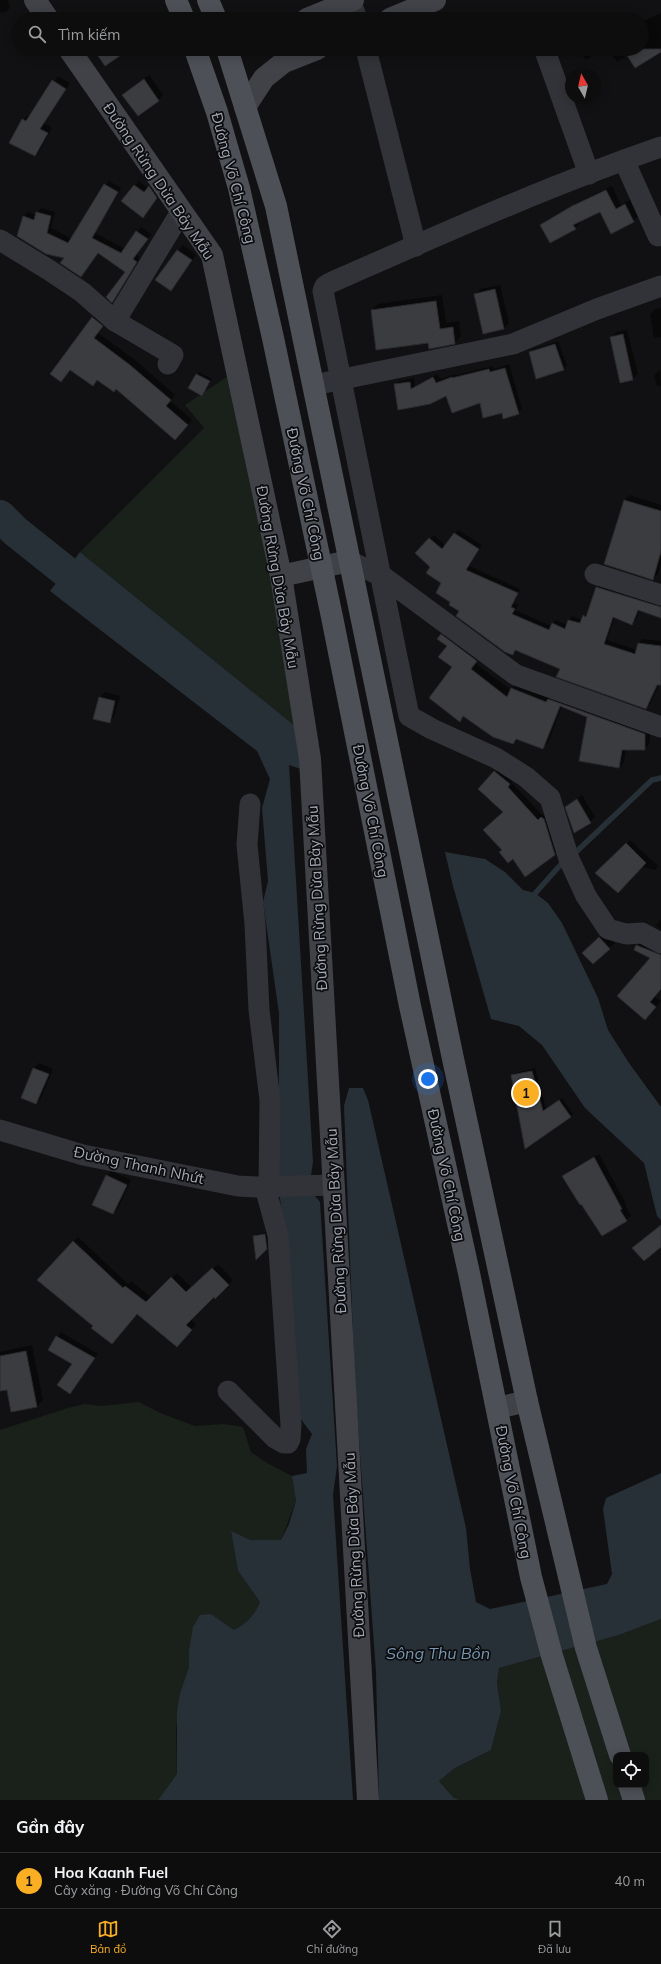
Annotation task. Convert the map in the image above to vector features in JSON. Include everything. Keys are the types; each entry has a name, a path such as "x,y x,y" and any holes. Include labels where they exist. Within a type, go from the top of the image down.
{"main road":[{"path":"176,0 181,12"},
{"path":"208,0 213,12"},
{"name":"Đường Võ Chí Công","path":"197,56 217,112 239,188 321,568 410,1006 497,1408 531,1577 552,1656 597,1800"},
{"name":"Đường Võ Chí Công","path":"229,56 276,206 452,1054 527,1401 566,1570 586,1648 619,1752"},
{"path":"630,1788 634,1800"}],"street":[{"path":"35,0 43,12"},
{"path":"407,12 435,0"},
{"path":"330,12 353,5"},
{"name":"Đường Rừng Dừa Bảy Mẫu","path":"74,56 181,212 212,254 281,576 310,759 329,1185 368,1800"},
{"path":"245,107 264,78 284,62 299,56"},
{"path":"368,56 416,246"},
{"path":"547,56 590,174"},
{"path":"661,147 624,160 416,246 325,286 323,292 382,576 409,716 432,729 496,758 532,782 550,798 569,859 586,896 608,929 626,934 642,932 661,944"},
{"path":"624,160 660,238"},
{"path":"115,321 181,212"},
{"path":"0,240 82,292 115,321 172,355 168,364"},
{"path":"314,385 513,344 598,309 661,286"},
{"path":"281,576 349,561 382,576 516,675 661,727"},
{"path":"595,574 661,594"},
{"path":"228,1391 275,1438 284,1443 288,1443 290,1439 291,1424 280,1262 271,1187 270,1100 259,1010 254,924 247,845 250,804"},
{"name":"Đường Thanh Nhứt","path":"0,1130 83,1155 234,1186 271,1187 329,1185"},
{"path":"497,1408 527,1401"}],"shaded area":[{"path":"231,374 300,730 80,552 204,428 185,405"},
{"path":"139,1402 160,1413 195,1426 224,1424 243,1427 251,1452 267,1463 292,1476 296,1501 281,1540 251,1540 231,1531 238,1571 260,1602 250,1619 234,1630 211,1614 189,1651 189,1667 180,1693 176,1731 177,1774 158,1800 0,1800 0,1430 85,1404 101,1406"},
{"path":"661,1619 661,1800 459,1800 453,1797 439,1781 455,1768 491,1750 501,1711 497,1681 499,1668 619,1635"}],"water":[{"path":"80,552 300,730 307,771 289,765 313,1162 309,1189 320,1202 337,1466 333,1495 353,1800 158,1800 177,1774 177,1712 180,1693 189,1667 189,1651 193,1627 200,1615 211,1614 234,1630 250,1619 260,1602 238,1571 231,1531 251,1540 281,1540 289,1524 296,1501 292,1476 307,1473 306,1449 312,1434 300,1418 291,1282 279,1190 279,1013 263,902 268,881 262,808 270,779 257,751 50,591"},
{"path":"445,852 485,859 505,872 523,890 535,893 548,903 562,923 598,998 608,1030 629,1063 661,1107 661,1220 657,1216 644,1163 585,1108 542,1045 519,1026 491,1019 453,886"},
{"name":"Sông Thu Bồn","path":"349,1088 363,1088 368,1100 466,1528 470,1569 476,1602 490,1609 607,1584 612,1574 603,1509 606,1498 661,1473 661,1619 619,1635 499,1668 497,1682 501,1711 491,1750 455,1768 439,1781 453,1797 459,1800 379,1800 376,1672 355,1386 344,1106"}],"building":[{"path":"649,49 661,49 661,52 635,68 627,56 649,56"},
{"path":"98,56 120,56 105,66"},
{"path":"144,79 159,101 138,116 122,95"},
{"path":"52,80 66,89 40,129 48,133 35,156 9,143 22,119 26,121"},
{"path":"104,184 118,192 92,238 121,253 136,231 148,239 133,259 137,262 112,303 106,297 125,272 98,253 81,277 60,263 64,258 46,254 17,236 23,216 34,220 36,212 51,216 47,233 68,243"},
{"path":"134,185 144,192 149,186 157,198 143,218 121,201"},
{"path":"606,190 616,209 625,204 634,222 611,234 600,212 573,225 576,229 550,243 540,225 572,206"},
{"path":"177,250 192,260 171,291 155,280"},
{"path":"495,289 504,329 483,334 474,294"},
{"path":"436,301 440,329 453,327 455,344 429,349 428,343 376,350 371,310"},
{"path":"92,317 103,326 94,338 130,365 171,400 166,406 188,425 175,440 116,389 114,392 97,380 93,386 70,370 61,382 50,374"},
{"path":"623,334 633,380 620,383 610,337"},
{"path":"555,344 564,370 536,379 529,352"},
{"path":"505,368 519,414 503,419 502,413 483,418 480,403 452,413 446,396 430,404 398,410 394,384 410,382 411,389 433,377 436,383 452,377 489,369 490,372"},
{"path":"196,374 210,381 202,396 188,388"},
{"path":"624,500 661,511 661,551 653,580 604,564"},
{"path":"454,533 479,549 466,570 518,593 511,607 515,609 512,614 549,630 552,623 565,629 568,620 580,623 583,615 586,617 596,587 661,607 661,618 638,610 632,625 613,617 604,644 635,654 638,643 661,646 661,685 657,685 646,709 556,677 560,669 515,650 513,655 505,652 456,616 459,611 449,605 450,602 436,593 441,583 426,573 430,567 415,553 429,538 442,549"},
{"path":"441,634 477,661 471,669 507,697 511,688 546,702 548,699 645,734 645,750 622,750 619,768 579,761 587,717 560,706 543,749 516,739 513,744 493,737 463,716 460,722 429,698 452,667 438,657 447,646 437,639"},
{"path":"99,697 115,701 110,723 93,719"},
{"path":"494,771 510,784 508,787 538,820 541,817 544,819 555,855 525,877 513,859 508,863 499,852 502,850 483,830 503,812 478,789"},
{"path":"577,799 591,823 574,833 565,807"},
{"path":"626,843 646,863 618,893 595,873"},
{"path":"599,937 610,949 593,964 582,953"},
{"path":"636,945 661,955 661,989 650,1002 656,1007 645,1020 617,996 650,958 634,950"},
{"path":"33,1068 49,1074 36,1104 21,1098"},
{"path":"532,1071 543,1111 559,1100 571,1117 525,1149 511,1075"},
{"path":"594,1157 627,1221 602,1236 562,1176"},
{"path":"106,1175 127,1185 113,1214 92,1205"},
{"path":"661,1225 661,1247 644,1261 632,1248"},
{"path":"265,1234 267,1249 256,1260 253,1236"},
{"path":"73,1241 123,1288 125,1286 146,1302 171,1277 186,1292 212,1268 229,1285 215,1299 214,1297 186,1325 192,1330 177,1347 137,1314 112,1344 91,1328 93,1326 37,1280"},
{"path":"56,1336 95,1358 70,1394 57,1385 72,1364 48,1350"},
{"path":"26,1351 37,1407 11,1412 7,1390 0,1391 0,1356"}],"waterway":[{"path":"0,516 15,531 99,598"},
{"path":"576,852 652,780 661,778"},
{"path":"531,898 563,862"}],"place":[{"name":"Hoa Kaanh Fuel","path":"526,1093"}]}
